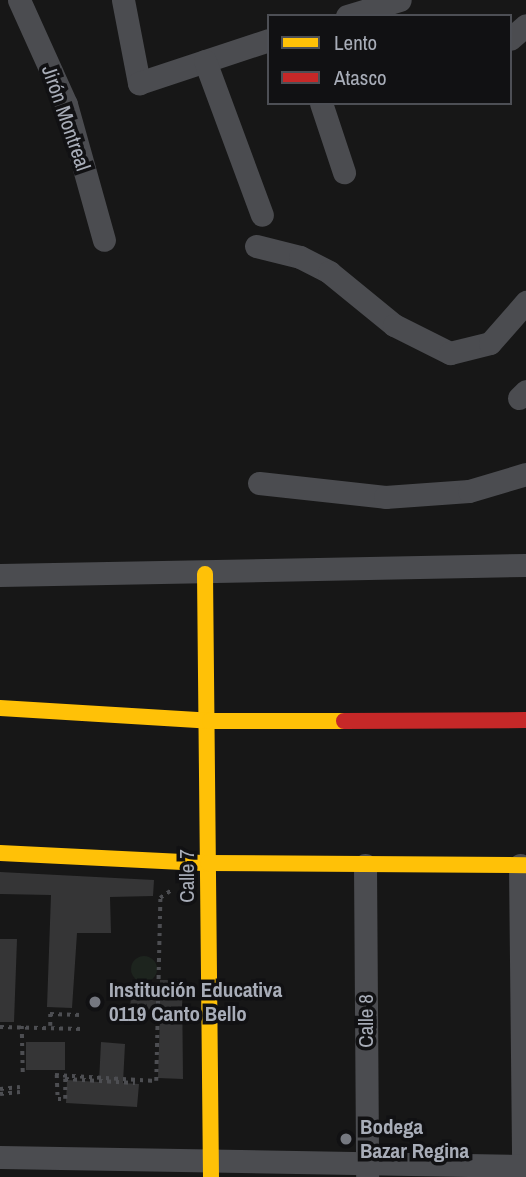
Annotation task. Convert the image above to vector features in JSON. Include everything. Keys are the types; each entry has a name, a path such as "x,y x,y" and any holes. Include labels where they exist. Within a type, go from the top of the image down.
{"street":[{"name":"Jirón Montreal","path":"19,0 66,104 104,240"},
{"path":"123,0 139,83 267,41"},
{"path":"354,14 400,0"},
{"path":"205,61 262,215"},
{"path":"322,105 344,172"},
{"path":"256,246 300,257 329,272 394,325 450,352 490,342 526,302"},
{"path":"259,483 385,497 469,491 526,474"},
{"path":"0,575 205,574 526,565"},
{"name":"Calle 7","path":"205,574 210,721 208,863 211,1170"},
{"path":"0,708 210,721 526,720"},
{"path":"0,853 208,863 523,865 525,1166 367,1172 211,1170 55,1167 0,1157"},
{"name":"Calle 8","path":"365,864 367,1172"}],"path":[{"path":"141,1083 65,1079 65,1099 58,1098 56,1075 156,1080 160,898"},
{"path":"50,1026 50,1014 82,1015"},
{"path":"22,1026 23,1075"},
{"path":"0,1027 50,1026 82,1029"},
{"path":"0,1091 20,1090"}],"shaded area":[{"path":"144,956 153,960 157,969 153,978 144,982 135,978 131,969 135,960"}],"building":[{"path":"0,872 154,880 153,896 110,897 111,933 77,933 72,1008 47,1007 51,895 0,894"},
{"path":"0,939 17,939 14,1022 0,1022"},
{"path":"160,980 182,980 183,1079 158,1078 160,1016 130,1015 131,992 160,993"},
{"path":"26,1042 65,1042 65,1070 26,1070"},
{"path":"101,1042 125,1044 123,1083 139,1084 137,1107 66,1103 67,1080 99,1082"}],"traffic: slow":[{"path":"205,574 211,1177"},
{"path":"0,708 210,721 344,721"},
{"path":"0,853 208,863 526,865"}],"traffic: jam":[{"path":"344,721 526,720"}],"place":[{"name":"Institución Educativa 0119 Canto Bello","path":"95,1002"},
{"name":"Bodega Bazar Regina","path":"346,1139"}]}
